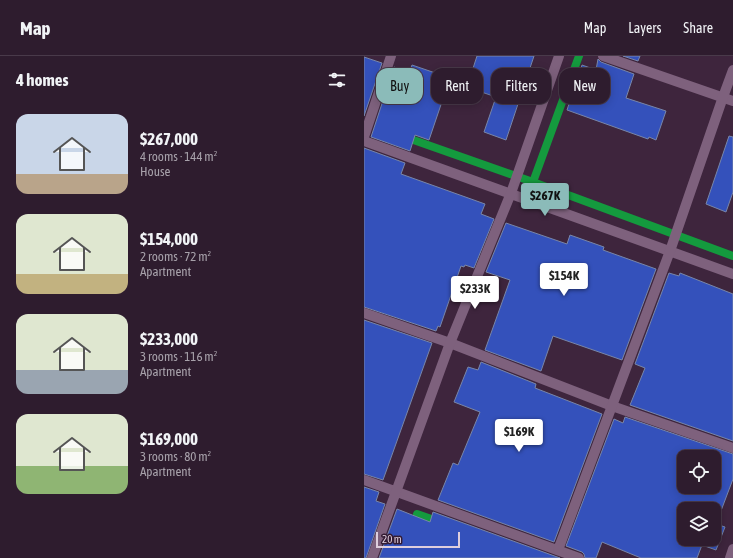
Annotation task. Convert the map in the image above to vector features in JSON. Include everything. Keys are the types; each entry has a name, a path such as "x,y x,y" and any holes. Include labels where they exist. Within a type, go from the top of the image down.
{"street":[{"path":"364,137 392,56"},
{"path":"372,558 450,343 511,193 559,56"},
{"path":"603,56 733,101"},
{"path":"558,550 670,251 733,70"},
{"path":"364,141 733,274"},
{"path":"364,313 450,343 612,406 733,448"},
{"path":"364,480 579,558"},
{"path":"730,558 733,549"}],"building":[{"path":"477,56 534,56 530,68 491,68 491,95 483,93 483,68 473,68"},
{"path":"623,56 640,56 638,61"},
{"path":"364,57 382,63 380,68 376,68 376,81 364,116"},
{"path":"598,59 601,62 634,74 626,98 666,111 656,140 649,137 648,139 567,110 569,104 610,104 610,68 596,68"},
{"path":"412,65 421,68 411,68"},
{"path":"582,65 590,68 581,68"},
{"path":"423,69 431,72 431,104 441,104 429,140 415,135 410,151 371,137 382,104 423,104"},
{"path":"494,104 518,104 506,140 484,132"},
{"path":"729,136 733,137 733,192 726,212 706,204"},
{"path":"364,148 405,163 401,174 485,204 481,214 494,219 474,268 465,265 464,267 461,266 440,327 438,326 436,331 364,307"},
{"path":"506,223 567,244 570,235 604,247 603,250 656,269 622,360 553,336 541,371 485,350 510,280 486,272"},
{"path":"669,273 679,276 680,273 733,294 733,441 630,405 645,368 635,364"},
{"path":"364,320 432,343 383,480 364,474"},
{"path":"481,362 536,384 535,388 602,414 554,542 438,500 453,463 458,465 480,412 454,402 468,367 478,370"},
{"path":"625,417 733,454 733,479 721,511 721,502 677,502 677,546 702,546 697,558 641,558 602,542 596,558 585,558 582,552 566,546 614,419 623,423"},
{"path":"364,487 379,492 376,501 385,504 366,558 364,558"},
{"path":"397,509 430,522 433,512 560,558 379,558"},
{"path":"721,526 725,527 721,537"},
{"path":"705,546 718,546 716,550"}],"waterway":[{"path":"533,182 579,56"},
{"path":"405,137 533,182 733,256"},
{"path":"417,514 440,522"}]}
